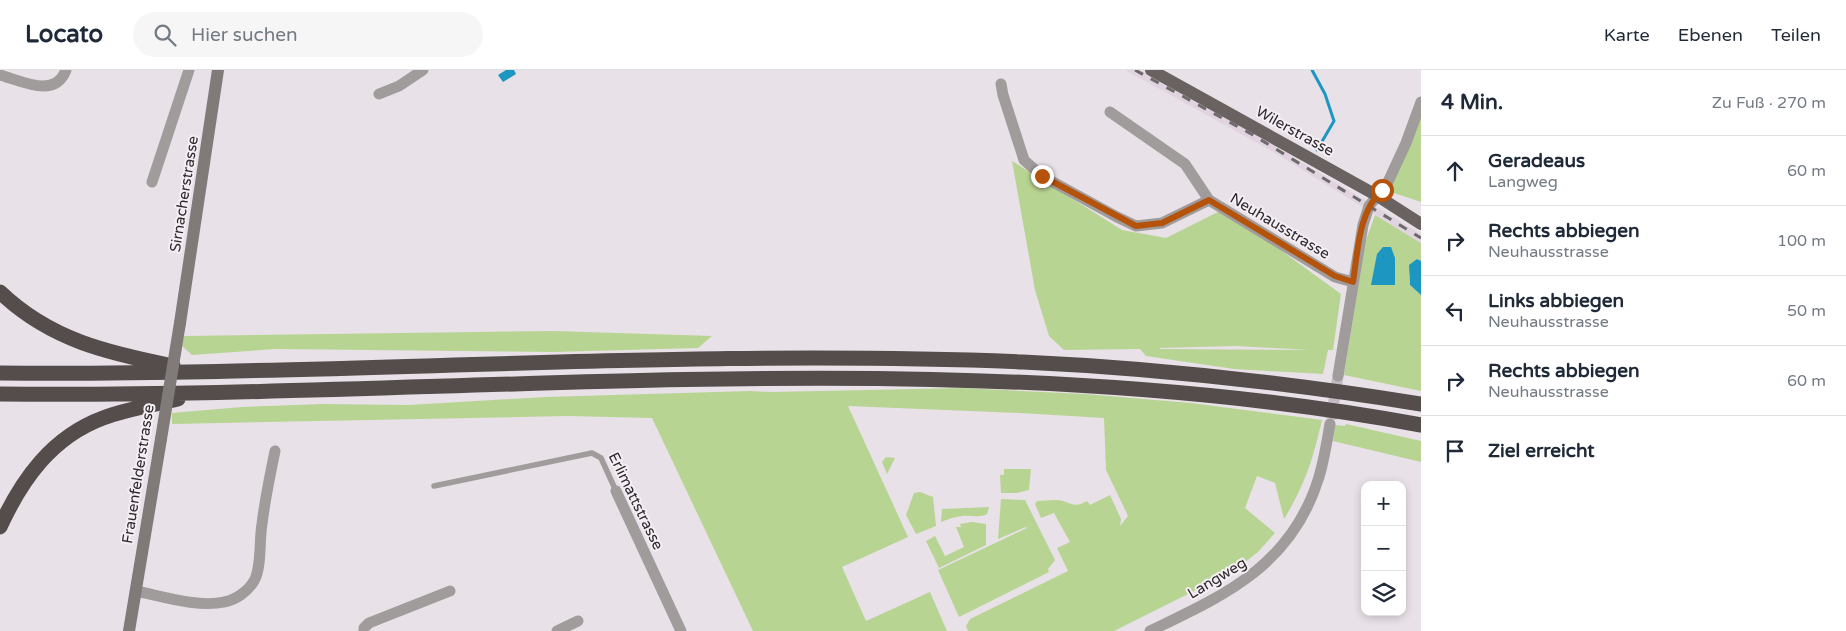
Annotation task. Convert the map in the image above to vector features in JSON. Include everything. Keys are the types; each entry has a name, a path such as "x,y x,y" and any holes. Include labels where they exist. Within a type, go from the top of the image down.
{"highway":[{"path":"0,292 35,319 56,332 80,342 124,356 202,372"},
{"path":"0,373 202,372 730,359 925,359 1024,362 1174,372 1276,383 1421,404"},
{"path":"0,394 206,393 722,380 950,381 1099,388 1195,395 1307,408 1421,425"},
{"path":"0,527 14,499 30,474 54,448 75,432 99,420 119,413 206,393"}],"main road":[{"name":"Wilerstrasse","path":"1152,70 1376,195 1421,224"}],"street":[{"path":"0,75 49,87 61,81 66,70"},
{"path":"152,182 189,70"},
{"name":"Sirnacherstrasse","path":"180,323 218,70"},
{"path":"379,94 398,86 423,70"},
{"name":"Neuhausstrasse","path":"1001,84 1024,160 1042,176 1136,226 1162,223 1209,200 1335,276 1353,282"},
{"path":"1338,376 1362,225 1366,212 1376,195 1387,184 1406,143 1421,102"},
{"path":"1110,112 1185,164 1209,200"},
{"name":"Frauenfelderstrasse","path":"129,631 180,323"},
{"name":"Langweg","path":"1150,631 1231,590 1259,570 1279,550 1298,523 1312,495 1323,461 1330,424"},
{"path":"136,591 205,604 224,602 239,596 250,587 255,579 258,568 262,525 275,452"},
{"name":"Erlimattstrasse","path":"616,491 681,631"},
{"path":"364,631 364,628 369,623 450,591"},
{"path":"557,631 578,621"}],"lane":[{"name":"Erlimattstrasse","path":"434,486 592,453 601,458 616,491"}],"shaded area":[{"path":"1125,70 1140,70 1255,134 1421,234 1421,243 1275,153"}],"green space":[{"path":"1421,102 1421,202 1382,189"},
{"path":"1012,161 1122,230 1166,238 1224,209 1341,294 1333,350 1328,350 1323,374 1234,369 1146,356 1140,349 1064,350 1049,336 1035,290","holes":["1236,346 1309,350 1160,349 1160,348"]},
{"path":"1375,215 1421,243 1421,261 1417,259 1409,275 1410,285 1421,295 1421,391 1344,375 1365,243"},
{"path":"553,331 712,336 698,348 553,352 276,349 192,355 182,346 184,336"},
{"path":"962,388 1085,394 1191,403 1322,420 1308,471 1298,495 1284,519 1275,483 1257,476 1245,508 1275,533 1258,552 1234,571 1114,631 968,631 966,626 970,619 1068,571 1057,548 1070,542 1054,513 1041,518 1035,504 1037,501 1060,500 1075,505 1087,501 1090,505 1110,495 1121,519 1120,526 1128,516 1106,470 1104,418 848,406 908,537 842,567 866,621 930,592 947,631 753,631 652,418 567,416 172,424 172,413 242,407 323,404 409,405 546,397 750,391"},
{"path":"1346,424 1421,441 1421,462 1333,441 1335,425 1345,426"},
{"path":"886,457 895,458 887,474 882,462"},
{"path":"1004,469 1031,469 1029,490 1017,493 1001,493 1000,475 1004,475"},
{"path":"920,492 933,497 936,526 916,534 906,515 914,493"},
{"path":"1001,499 1025,500 1055,560 1048,569 1049,572 959,617 938,570 1027,528 998,539"},
{"path":"989,507 987,514 984,515 959,516 941,522 942,509"},
{"path":"972,522 986,524 986,545 939,568 926,541 935,536 945,556 964,547 956,527 961,527 960,524"}],"water":[{"path":"506,70 514,70 516,74 503,82 498,75"},
{"path":"1383,247 1391,247 1395,258 1395,285 1371,285 1377,254"},
{"path":"1417,259 1421,261 1421,295 1410,285 1409,265"}],"waterway":[{"path":"1312,70 1325,94 1334,121 1317,150"}],"tunnel":[{"path":"1331,419 1338,376"}],"railway":[{"path":"1135,70 1253,135 1421,238"}],"route":[{"path":"1042,176 1136,226 1162,223 1209,200 1335,276 1344,281 1353,282 1362,225 1366,212 1376,195 1382,190"}]}
